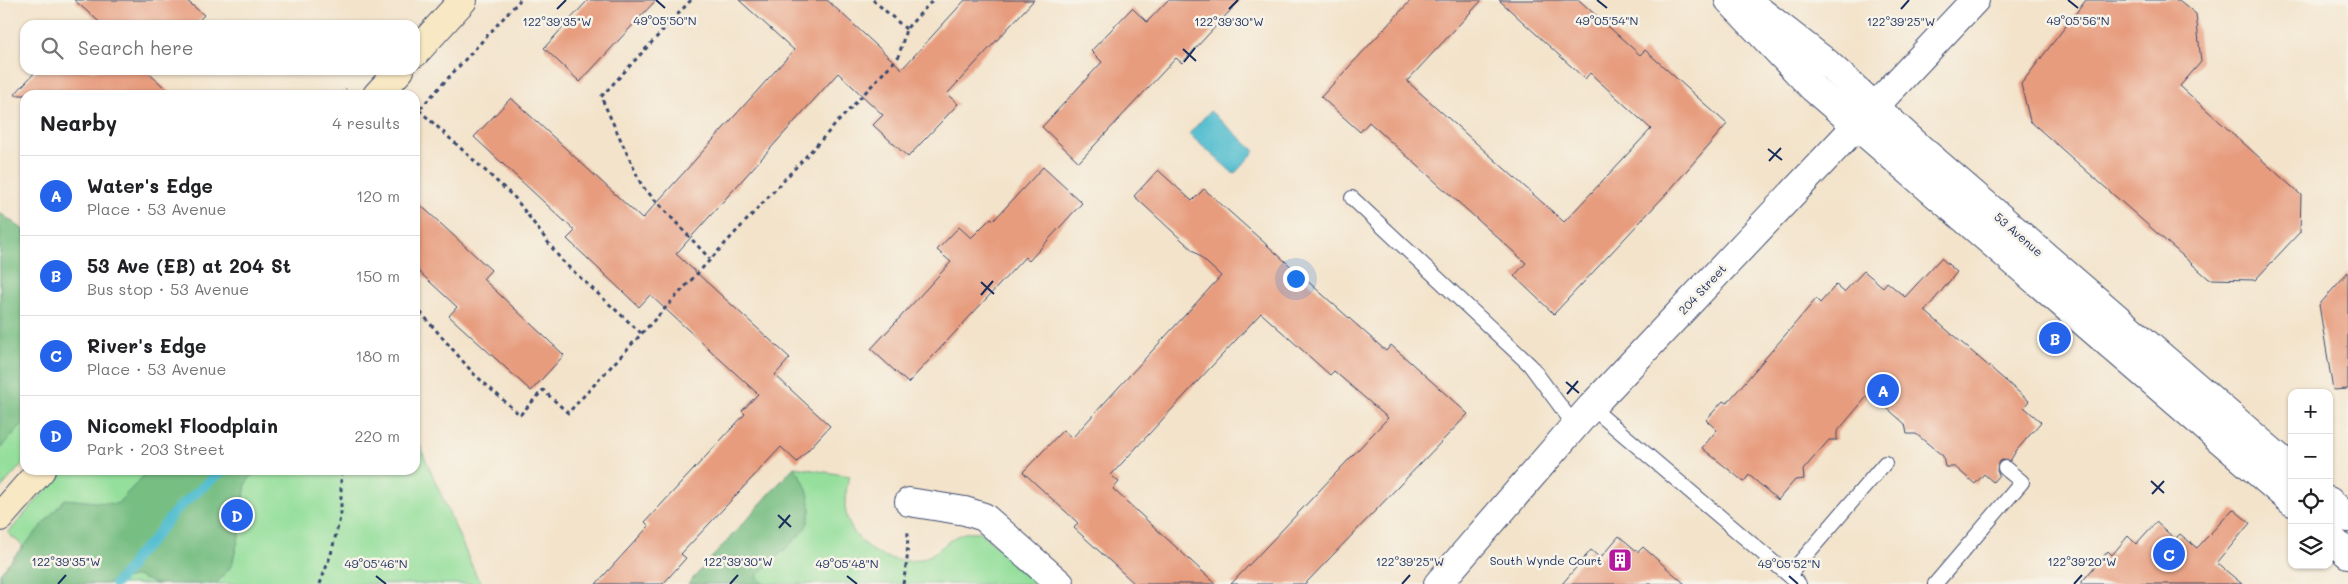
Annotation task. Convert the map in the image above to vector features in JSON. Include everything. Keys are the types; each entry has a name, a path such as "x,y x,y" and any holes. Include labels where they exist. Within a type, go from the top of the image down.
{"main road":[{"path":"420,48 464,0"},
{"path":"382,90 395,75"},
{"path":"0,517 37,475"}],"street":[{"name":"53 Avenue","path":"1729,0 1813,88 1866,116 2288,466"},
{"name":"53 Avenue","path":"1746,0 1827,63 1866,116 2288,498"},
{"name":"204 Street","path":"1438,584 1583,416 1975,0"},
{"path":"909,502 984,516 1060,584"},
{"path":"2333,505 2348,518"},
{"path":"2333,541 2348,554"}],"lane":[{"path":"1352,198 1583,416 1794,580 1885,463"},
{"path":"1935,584 2022,482 2005,468"}],"path":[{"path":"420,109 520,0"},
{"path":"691,0 601,97 642,186 710,259"},
{"path":"873,0 906,29"},
{"path":"420,312 474,374 520,415 543,390 568,413 899,56 906,29 933,0"},
{"path":"420,111 515,198 562,261 641,333"},
{"path":"320,584 331,554 341,514 341,475"},
{"path":"903,584 907,561 909,502"}],"green space":[{"path":"0,213 20,227 20,467 0,489"},
{"path":"0,213 20,227 20,427 0,449"},
{"path":"420,446 476,575 483,584 0,584 0,573 23,546 8,533 59,475 420,475"},
{"path":"794,467 850,476 845,500 847,519 862,542 880,554 901,561 922,559 937,551 955,537 970,532 980,532 1039,584 688,584"},
{"path":"794,467 803,480 810,502 807,525 799,536 757,576 764,584 688,584"},
{"path":"144,475 253,475 246,483 239,536 232,565 216,584 156,584 137,576 105,584 0,584 0,573 65,499 117,504"}],"water":[{"path":"1210,111 1255,151 1234,174 1189,134"}],"building":[{"path":"74,0 186,0 204,15 200,20 97,20"},
{"path":"588,0 656,0 580,82 544,48"},
{"path":"739,0 827,0 902,69 965,0 1034,0 947,94 958,104 908,157 873,125 883,115 838,73 676,254 790,358 775,375 830,426 797,462 781,447 681,554 686,558 663,584 596,584 649,526 645,522 745,414 742,411 758,394 650,295 639,307 567,239 575,231 474,137 511,98 642,219 794,50"},
{"path":"1168,0 1240,0 1182,63 1176,58 1079,162 1042,127 1102,62 1091,51 1132,8 1147,22"},
{"path":"1411,0 1482,0 1407,81 1564,222 1651,129 1590,73 1585,79 1499,0 1579,0 1640,55 1645,50 1727,124 1668,192 1554,314 1514,276 1526,263 1369,122 1360,132 1321,97"},
{"path":"2086,0 2179,0 2196,14 2201,62 2180,86 2301,195 2300,232 2255,280 2209,279 2030,121 2021,84"},
{"path":"32,75 151,75 167,90 20,90 20,95 14,95"},
{"path":"1043,167 1082,203 1029,261 1025,257 908,383 871,349 951,262 937,250 959,227 971,238 991,218 994,220"},
{"path":"1158,170 1192,201 1204,189 1386,351 1391,345 1468,414 1305,584 1231,584 1388,418 1334,371 1330,375 1261,313 1111,475 1119,482 1113,489 1216,584 1135,584 1074,528 1078,523 1023,472 1063,430 1072,438 1221,276 1134,196"},
{"path":"420,205 491,270 483,279 564,355 531,391 449,316 457,307 420,273"},
{"path":"1941,258 1957,272 1925,311 2029,401 2024,407 2041,422 2016,451 2010,461 2002,460 1998,463 1997,471 1999,475 1993,482 1984,474 1975,484 1955,467 1945,467 1943,456 1916,434 1907,434 1905,424 1870,393 1837,432 1837,440 1829,440 1803,470 1804,479 1795,480 1778,500 1749,475 1744,482 1702,448 1717,430 1706,420 1723,401 1727,403 1816,299 1820,303 1836,285 1844,292 1864,271 1883,287 1887,282 1905,297"},
{"path":"2348,272 2348,389 2333,390 2319,305"},
{"path":"2233,509 2250,523 2217,563 2242,584 2080,584 2108,551 2112,555 2128,536 2136,544 2156,522 2175,539 2180,534 2197,548"},
{"name":"South Wynde Court","path":"1619,536 1638,552 1643,547 1685,584 1562,584 1591,550 1600,558"}],"waterway":[{"path":"115,584 130,568 135,557 150,543 177,509 217,475"}],"place":[{"name":"53 Ave (EB) at 204 St","path":"2055,338"},
{"name":"Water's Edge","path":"1883,390"},
{"name":"Nicomekl Floodplain","path":"237,515"},
{"name":"River's Edge","path":"2169,554"},
{"name":"South Wynde Court","path":"1620,560"}]}
